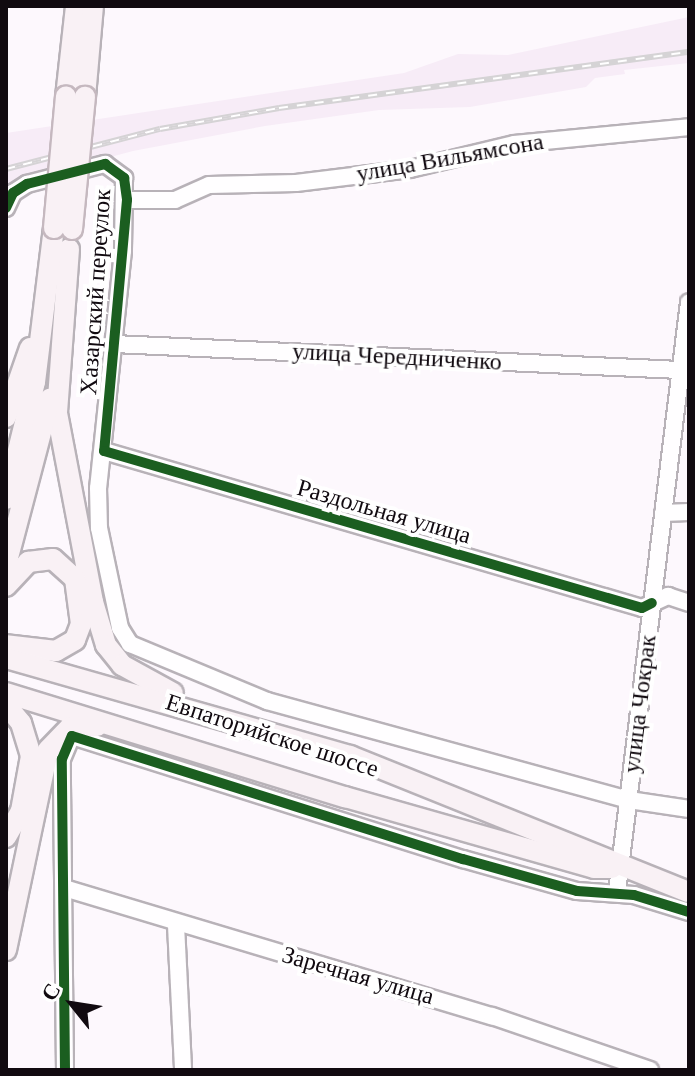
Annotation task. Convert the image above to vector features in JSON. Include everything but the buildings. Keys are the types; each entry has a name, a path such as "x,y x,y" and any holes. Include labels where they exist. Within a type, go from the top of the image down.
{"main road":[{"path":"6,565 44,431 75,97 76,6"},
{"path":"75,97 95,6"},
{"path":"6,417 34,336 62,239"},
{"path":"6,499 35,382 62,239"},
{"path":"62,239 57,413 74,517 106,645 122,665 151,684 350,756"},
{"path":"6,464 34,336"},
{"path":"6,586 28,562 53,559 75,579 81,624 75,640 56,651 6,645"},
{"name":"Евпаторийское шоссе","path":"6,658 350,756 620,868 689,892"},
{"name":"Евпаторийское шоссе","path":"6,693 594,868 620,868"},
{"path":"6,705 21,723 31,756 21,811 6,837"},
{"path":"6,950 51,744 70,727 113,726"}],"street":[{"name":"улица Вильямсона","path":"127,200 175,200 221,184 296,183 410,169 514,144 684,126"},
{"name":"Хазарский переулок","path":"27,184 112,165 124,178 127,200 99,528 120,628 140,651 275,704 629,800 689,809"},
{"path":"6,191 27,184"},
{"path":"6,208 13,193 27,184"},
{"name":"улица Чокрак","path":"617,892 681,370 686,350 689,302"},
{"name":"улица Чередниченко","path":"114,344 681,370"},
{"name":"Раздольная улица","path":"104,451 642,608 668,596 689,603"},
{"path":"663,513 689,512"},
{"path":"65,1070 62,759 72,736 477,863 577,891 617,892 689,912"},
{"name":"Заречная улица","path":"64,888 176,925 492,1016 650,1070"},
{"path":"176,925 183,1070"}],"shaded area":[{"path":"689,17 689,63 624,70 625,74 595,78 586,87 470,107 379,110 265,126 133,151 6,185 6,133 404,73 458,54 508,55"}],"railway":[{"path":"6,169 160,129 279,108 689,52"}],"cycle path":[{"path":"6,208 13,193 27,184 105,164 124,178 127,200 104,451 642,608 652,603"},
{"path":"65,1070 62,759 72,736 463,859 577,891 634,895 689,912"}]}
